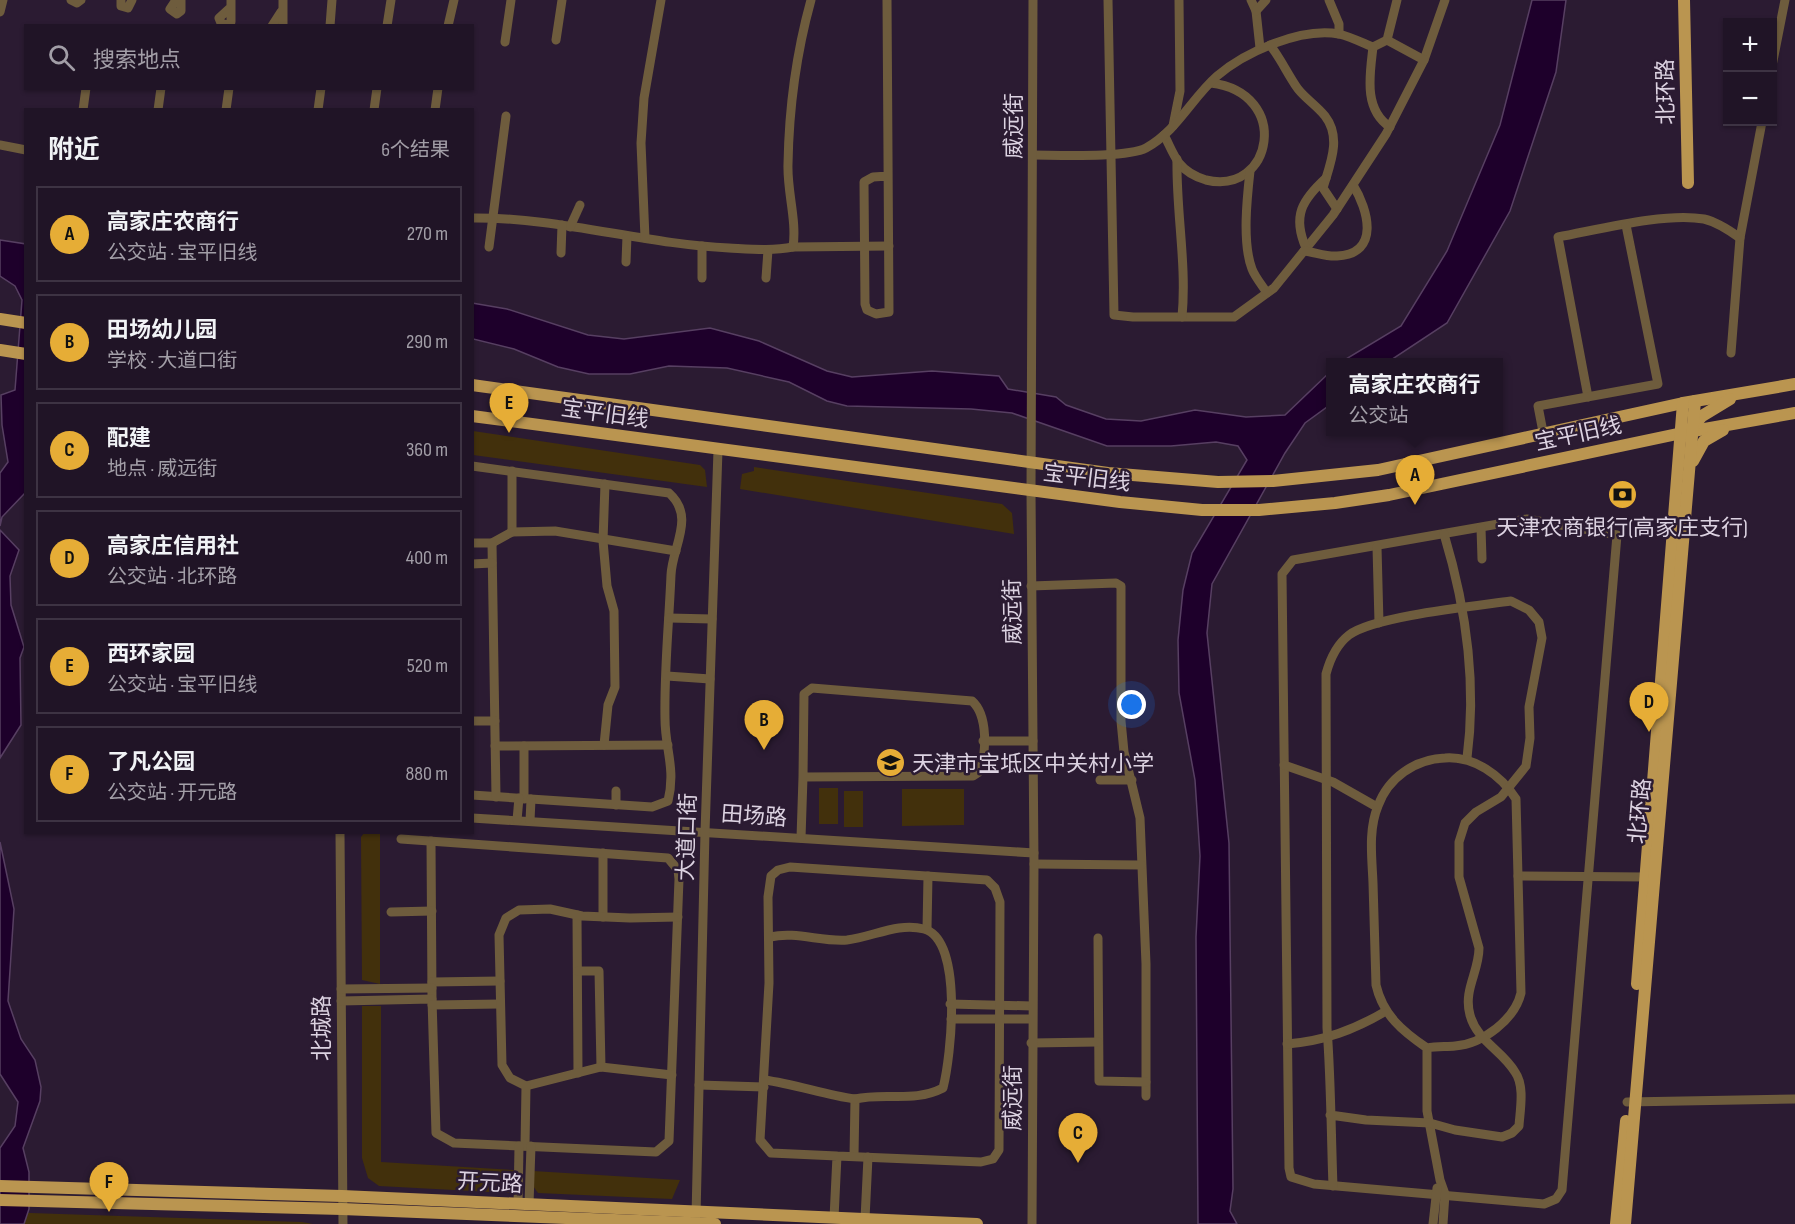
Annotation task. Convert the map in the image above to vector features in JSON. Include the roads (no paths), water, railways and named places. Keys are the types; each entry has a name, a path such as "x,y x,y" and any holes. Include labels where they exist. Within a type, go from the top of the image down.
{"main road":[{"name":"北环路","path":"1684,0 1688,183"},
{"path":"5,320 24,323"},
{"path":"2,350 24,354"},
{"path":"1689,430 1717,405 1748,392 1795,384"},
{"name":"宝平旧线","path":"474,385 1152,478 1218,482 1274,481 1378,470 1543,432 1748,392"},
{"path":"1683,481 1689,430 1689,402"},
{"path":"1683,481 1704,441 1721,430 1750,421 1795,413"},
{"name":"宝平旧线","path":"474,416 1030,491 1202,510 1259,510 1389,495 1689,430 1750,421"},
{"name":"北环路","path":"1625,1224 1646,877 1683,481"},
{"name":"北环路","path":"1616,1224 1631,1102 1683,481"},
{"name":"开元路","path":"0,1186 37,1186 696,1220 834,1218 977,1224"},
{"name":"开元路","path":"0,1200 524,1204 696,1220 715,1224"}],"street":[{"path":"0,12 3,0"},
{"path":"70,0 77,3 81,0"},
{"path":"121,0 121,6 128,8 132,0"},
{"path":"176,0 171,3 170,9 177,14 181,11 181,0"},
{"path":"283,0 281,12 283,24"},
{"path":"330,24 332,0"},
{"path":"387,24 391,0"},
{"path":"448,24 454,0"},
{"path":"505,42 511,0"},
{"path":"556,39 562,0"},
{"path":"645,238 641,143 644,98 661,0"},
{"path":"793,247 787,167 792,92 799,43 812,0"},
{"path":"887,0 889,312 883,314 867,310 865,304 864,182 873,177 888,176"},
{"name":"威远街","path":"1032,1224 1031,1043 1034,852 1030,491 1033,0"},
{"path":"1108,0 1114,315 1182,317 1234,317 1267,293 1305,250 1337,209 1390,127 1424,60 1445,0"},
{"path":"1173,128 1180,91 1179,0"},
{"path":"1251,0 1256,11 1260,48"},
{"path":"1256,11 1266,0"},
{"path":"1329,0 1339,24 1339,34"},
{"path":"1033,155 1111,153 1144,149 1173,128 1211,83 1260,48 1311,34 1339,34 1374,47 1387,40 1397,0"},
{"path":"1777,44 1785,0"},
{"path":"273,24 281,12"},
{"path":"1387,40 1424,60"},
{"path":"1270,45 1283,61 1297,87 1324,115 1333,130 1334,153 1323,188 1337,209"},
{"path":"1374,47 1369,92 1373,106 1383,122 1390,127"},
{"path":"1164,135 1177,159 1195,177 1218,183 1238,178 1250,171 1261,156 1264,126 1257,105 1246,95 1226,85 1211,83"},
{"path":"83,108 86,90"},
{"path":"158,108 161,90"},
{"path":"226,108 229,90"},
{"path":"318,108 321,90"},
{"path":"374,108 377,90"},
{"path":"435,108 438,90"},
{"path":"489,247 506,116"},
{"path":"1731,353 1740,238 1761,126"},
{"path":"0,146 24,150"},
{"path":"1177,159 1176,188 1182,229 1182,317"},
{"path":"1250,171 1247,202 1248,255 1252,270 1267,293"},
{"path":"1305,250 1300,212 1305,198 1326,178"},
{"path":"1305,250 1336,256 1352,252 1363,242 1368,229 1367,213 1353,185"},
{"path":"561,253 566,226 580,205"},
{"path":"474,218 566,226 702,246 768,250 793,247 889,246"},
{"path":"1588,397 1558,237 1678,218 1704,219 1724,226 1740,238"},
{"path":"1543,432 1538,406 1658,384 1626,225"},
{"path":"626,262 627,236"},
{"path":"702,246 702,278"},
{"path":"766,278 768,250"},
{"name":"大道口街","path":"696,1220 705,832 718,450"},
{"path":"474,466 669,493 675,499 682,520 671,566 665,720 672,760 668,801 652,807 474,795"},
{"path":"512,471 512,532"},
{"path":"604,745 608,705 615,687 614,611 607,586 603,541 605,484"},
{"path":"1527,519 1617,535 1562,1190 1556,1199 1544,1204 1314,1184 1291,1177 1289,1168 1282,574 1293,560 1481,528 1527,519"},
{"path":"1481,528 1482,559"},
{"path":"474,543 492,543 512,532 555,531 603,541 676,551"},
{"path":"1444,534 1459,582 1472,690 1467,758"},
{"path":"492,543 496,797"},
{"path":"1377,547 1379,623"},
{"path":"474,564 492,563"},
{"path":"1031,586 1116,582 1121,586 1121,721 1124,752 1140,818 1146,964 1146,1096"},
{"path":"1330,1115 1366,1120 1430,1123 1455,1130 1502,1137 1512,1133 1519,1126 1519,1079 1515,1071 1473,1026 1467,999 1479,959 1479,948 1460,877 1459,842 1465,823 1476,812 1501,797 1526,766 1530,738 1529,707 1542,638 1539,622 1529,610 1511,601 1379,623 1350,634 1337,647 1329,662 1326,674 1328,1037 1330,1115 1333,1186"},
{"path":"669,618 712,619"},
{"path":"667,676 710,679"},
{"path":"801,838 804,694 813,688 972,701 979,707 983,716 983,764 979,772 973,776 803,777"},
{"path":"474,721 495,721"},
{"path":"983,741 1033,741"},
{"path":"495,746 668,745"},
{"path":"524,746 524,799 530,821"},
{"path":"1467,758 1483,767 1509,788 1516,800 1521,993 1518,1003 1493,1032 1455,1046 1427,1048 1403,1030 1386,1011 1380,1002 1376,985 1372,837 1377,807 1385,792 1409,766 1432,759 1467,758"},
{"path":"1284,765 1327,780 1377,807"},
{"path":"1100,780 1132,780"},
{"path":"616,791 616,805"},
{"path":"517,820 524,799"},
{"name":"田场路","path":"474,818 1034,852"},
{"name":"北城路","path":"340,834 343,1224"},
{"path":"400,839 431,841 603,854 668,858 673,862 679,879 669,1141 657,1152 454,1143 436,1133 431,841"},
{"path":"603,854 603,917"},
{"path":"1034,864 1141,865"},
{"path":"790,867 987,880 995,888 1000,902 999,1150 993,1159 981,1162 771,1153 764,1148 760,1140 770,937 771,876 778,870 790,867"},
{"path":"927,929 928,876"},
{"path":"1518,876 1646,877"},
{"path":"672,1075 601,1067 536,1086 526,1086 510,1078 502,1065 499,935 506,918 519,910 550,909 577,915 603,917 678,917"},
{"path":"391,912 432,911"},
{"path":"577,915 578,1073"},
{"path":"699,1085 793,1083 825,1095 855,1099 872,1095 912,1098 943,1088 950,1063 951,1019 947,955 941,940 927,929 898,927 847,940 790,933 770,937"},
{"path":"1098,938 1098,1081 1146,1082"},
{"path":"578,971 599,971 601,1067"},
{"path":"341,989 500,981"},
{"path":"341,1001 500,1004"},
{"path":"950,1004 1032,1006"},
{"path":"1287,1044 1346,1033 1386,1011"},
{"path":"951,1019 1032,1019"},
{"path":"1031,1043 1098,1042"},
{"path":"1427,1048 1427,1111 1440,1180 1443,1224"},
{"path":"524,1204 526,1086"},
{"path":"854,1156 855,1099"},
{"path":"1631,1102 1795,1099"},
{"path":"834,1218 837,1156"},
{"path":"865,1219 868,1157"},
{"path":"1433,1224 1440,1194"}],"place":[{"name":"西环家园","path":"509,433"},
{"name":"天津农商银行(高家庄支行)","path":"1622,495"},
{"name":"高家庄农商行","path":"1415,505"},
{"name":"高家庄信用社","path":"1649,732"},
{"name":"田场幼儿园","path":"764,750"},
{"name":"天津市宝坻区中关村小学","path":"891,763"},
{"name":"配建","path":"1078,1163"},
{"name":"了凡公园","path":"109,1212"}]}
